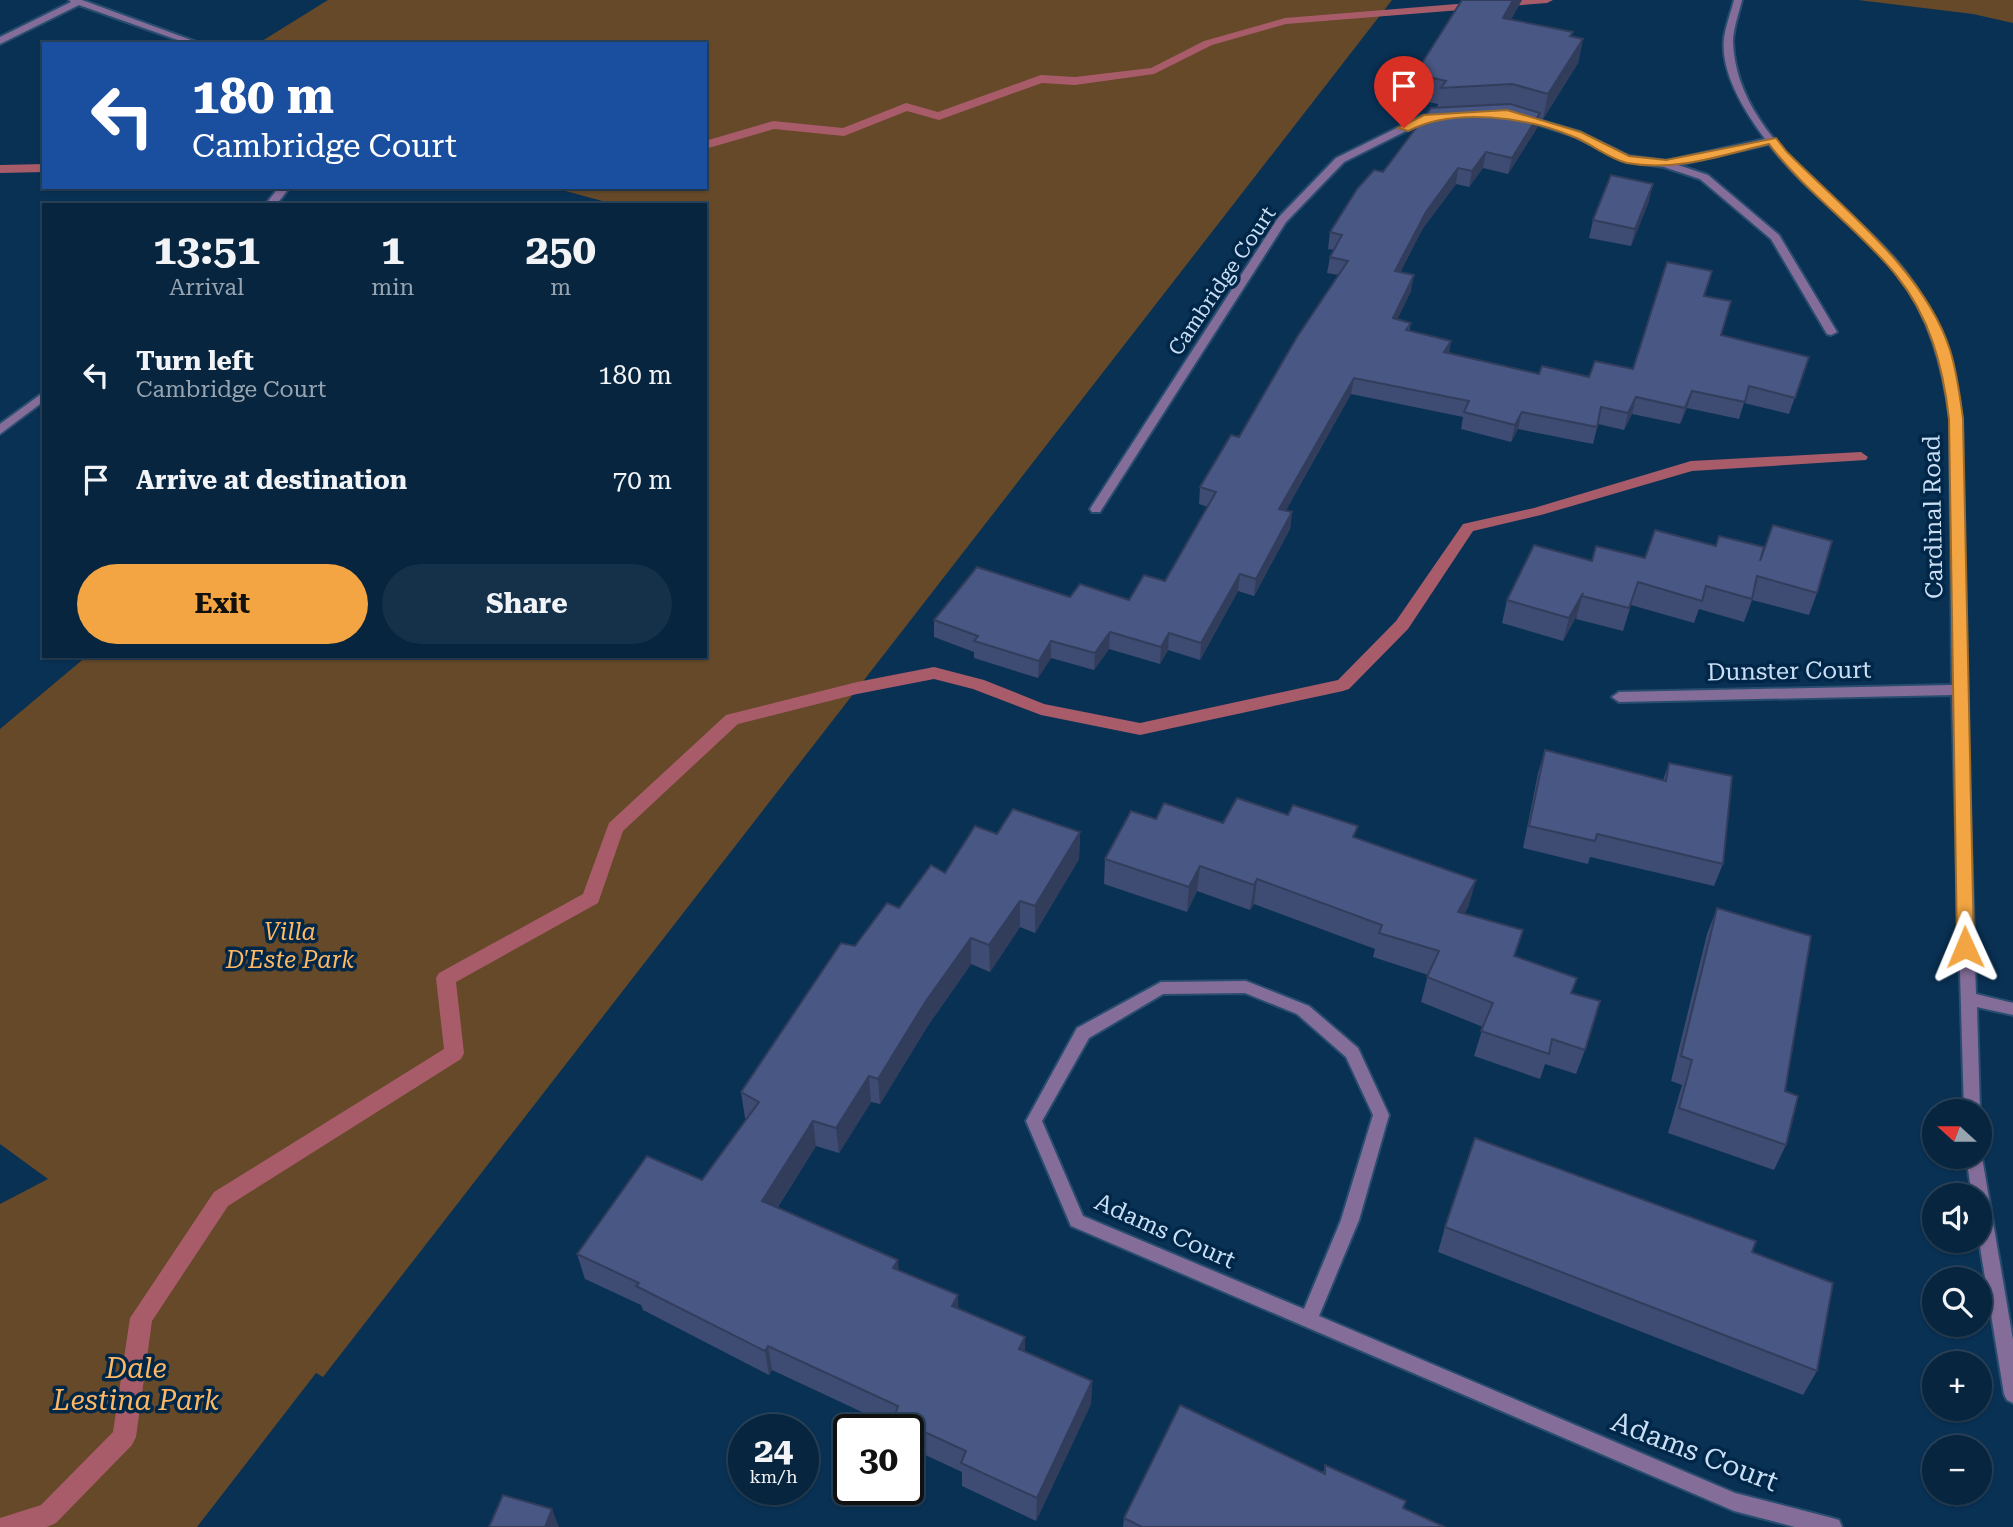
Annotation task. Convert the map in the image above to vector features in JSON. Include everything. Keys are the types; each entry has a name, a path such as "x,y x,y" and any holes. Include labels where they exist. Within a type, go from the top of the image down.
{"street":[{"name":"Cardinal Road","path":"1738,0 1729,36 1733,76 1754,120 1783,155 1901,273 1925,310 1943,348 1951,380 1956,419 1959,690 1971,1099"},
{"path":"0,41 76,1 192,42"},
{"path":"1507,114 1577,134 1627,159 1666,164 1704,177 1775,237 1831,332"},
{"name":"Cambridge Court","path":"1096,509 1282,220 1342,159 1424,118 1452,117"},
{"path":"1666,164 1772,140"},
{"path":"272,203 283,189"},
{"path":"0,430 42,397"},
{"name":"Dunster Court","path":"1619,697 1959,690"},
{"name":"Adams Court","path":"1308,1320 1350,1220 1381,1115 1352,1053 1303,1010 1246,987 1161,988 1083,1033 1034,1121 1077,1221 1308,1320 1734,1502 1832,1527"},
{"path":"1967,998 2013,1009"},
{"path":"1976,1169 2013,1394"}],"green space":[{"name":"Villa D'Este Park","path":"328,0 1392,0 323,1377 316,1373 197,1527 0,1527 0,1204 48,1179 0,1144 0,729 85,658 707,658 707,203 610,203 558,189 707,189 707,42 262,41"},
{"path":"1858,0 2013,0 2013,23 1973,14"}],"building":[{"path":"1462,0 1513,0 1503,18 1573,32 1570,36 1583,39 1548,94 1512,84 1441,88 1446,81 1415,74"},
{"path":"1510,104 1540,113 1512,158 1486,152 1472,171 1458,168 1426,212 1395,271 1414,275 1393,318 1411,323 1406,330 1451,341 1444,352 1539,374 1542,366 1589,377 1595,361 1633,369 1667,262 1712,271 1704,296 1731,301 1721,335 1809,357 1795,398 1749,386 1745,402 1692,391 1685,408 1636,397 1628,413 1601,407 1597,427 1522,412 1515,425 1464,412 1469,401 1354,378 1279,509 1292,512 1256,579 1240,574 1201,643 1169,633 1161,647 1110,632 1095,653 1051,641 1039,661 974,641 978,636 934,620 977,567 1070,597 1080,584 1129,600 1144,575 1165,581 1216,492 1200,487 1231,435 1239,437 1297,337 1348,261 1330,257 1342,235 1330,232 1357,189 1374,170 1383,172 1431,108"},
{"path":"1611,175 1653,184 1635,229 1593,220"},
{"path":"1773,525 1832,541 1817,593 1757,576 1752,599 1706,586 1702,601 1638,582 1629,608 1582,596 1583,593 1569,618 1507,600 1534,545 1592,561 1596,546 1645,558 1655,530 1716,546 1719,536 1764,547 1760,561"},
{"path":"1545,750 1666,781 1669,763 1732,776 1723,864 1597,834 1595,841 1529,826"},
{"path":"1237,798 1288,815 1293,805 1358,826 1353,837 1476,880 1458,912 1523,930 1514,956 1577,978 1571,993 1600,1001 1585,1050 1552,1039 1549,1054 1481,1031 1493,1003 1427,977 1439,951 1379,933 1382,925 1257,879 1254,885 1200,866 1189,887 1105,859 1131,811 1156,819 1164,803 1223,823"},
{"path":"1013,809 1080,832 1035,906 1020,901 989,945 971,938 926,1001 878,1079 869,1076 836,1128 813,1121 762,1201 898,1260 893,1268 958,1295 952,1306 1025,1337 1019,1349 1092,1381 1037,1498 961,1463 966,1451 924,1432 924,1414 895,1414 898,1406 768,1346 765,1351 636,1286 639,1283 577,1254 647,1156 702,1180 759,1102 741,1092 841,943 855,946 887,903 899,908 931,865 945,873 975,826 997,834"},
{"path":"1717,908 1811,936 1785,1091 1798,1096 1786,1145 1679,1108 1692,1060 1681,1056"},
{"path":"1475,1138 1756,1241 1752,1252 1833,1283 1817,1371 1445,1227"},
{"path":"1180,1405 1325,1474 1325,1465 1406,1501 1403,1508 1445,1527 1142,1527 1124,1518"},
{"path":"503,1495 552,1509 545,1527 489,1527"}],"waterway":[{"path":"707,144 773,125 844,132 906,107 939,116 1041,79 1075,81 1154,71 1208,43 1285,21 1547,0"},
{"path":"0,169 42,168"},
{"path":"7,1527 48,1515 124,1437 141,1318 221,1199 454,1053 446,978 591,898 615,828 732,719 857,688 934,673 978,684 1041,709 1140,729 1343,685 1402,625 1468,527 1536,512 1691,466 1861,457"}],"route":[{"path":"1404,128 1424,118 1507,114 1577,134 1627,159 1666,164 1772,140 1783,155 1867,236 1901,273 1925,310 1943,348 1951,380 1956,419 1965,947"}],"park label":[{"name":"Dale Lestina Park","path":"136,1384"}]}
